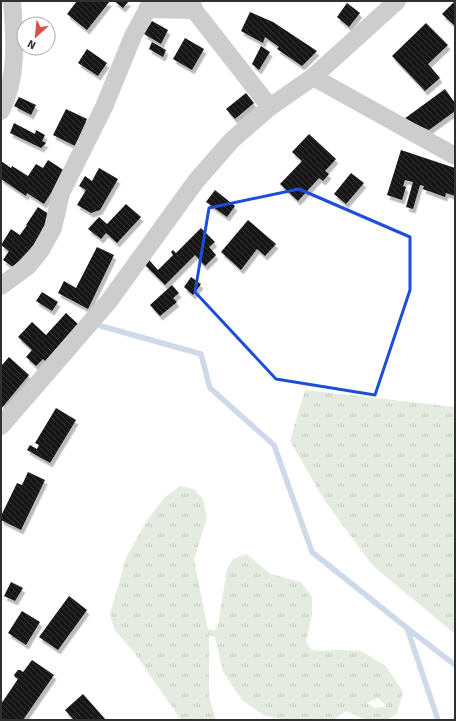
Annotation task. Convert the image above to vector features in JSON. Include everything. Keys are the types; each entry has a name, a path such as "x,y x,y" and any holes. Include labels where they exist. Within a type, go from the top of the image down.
{"street":[{"path":"1,111 10,82 14,61 12,1"},
{"path":"1,426 109,301 196,181 232,140 270,107 313,77 397,1"},
{"path":"1,286 28,266 41,250 53,228 61,193 104,107 133,36 150,5 193,6 270,107"},
{"path":"313,77 455,156"}],"highlighted area":[{"path":"299,189 410,237 410,290 375,395 276,379 195,292 209,208"}],"green space":[{"path":"305,390 455,407 455,634 372,565 323,498 290,441"},
{"path":"180,486 194,489 203,499 207,518 194,559 208,629 214,631 218,625 227,569 233,559 246,554 271,574 301,582 312,597 312,615 306,642 311,650 361,651 386,666 403,692 397,714 386,720 367,720 346,711 334,720 285,720 263,715 242,700 223,672 215,637 209,635 209,697 216,720 181,720 134,652 114,629 110,614 126,558 146,522 164,498","holes":["378,698 387,706 375,708 367,703"]}],"building":[{"path":"77,1 110,1 87,30 67,14"},
{"path":"114,1 129,1 123,8"},
{"path":"455,1 455,26 442,14"},
{"path":"347,3 360,13 349,27 337,17"},
{"path":"250,12 273,22 317,51 302,66 277,49 279,47 265,37 263,43 241,31"},
{"path":"152,21 168,30 161,44 144,34"},
{"path":"426,23 448,45 428,64 440,78 425,91 392,56"},
{"path":"185,38 204,49 192,70 173,59"},
{"path":"152,42 166,50 163,57 149,49"},
{"path":"261,46 270,52 259,70 252,64"},
{"path":"87,49 107,63 98,76 78,63"},
{"path":"445,89 455,103 455,111 429,130 404,119"},
{"path":"246,93 254,103 235,119 226,109"},
{"path":"19,97 36,105 31,115 14,106"},
{"path":"66,109 87,119 79,137 82,138 77,147 53,135"},
{"path":"14,123 35,134 36,130 45,135 42,141 46,143 41,148 10,133"},
{"path":"309,134 336,159 325,171 329,174 323,181 319,178 298,201 280,184 302,161 292,152"},
{"path":"401,150 455,168 455,196 446,193 445,197 423,189 424,186 420,185 413,209 406,207 413,182 405,180 403,186 406,187 402,200 387,195"},
{"path":"48,160 65,171 44,204 27,193 26,196 1,179 1,161 11,168 12,166 28,176 36,164 43,168"},
{"path":"99,168 118,179 100,210 91,213 77,205 86,190 79,186 85,176 92,181"},
{"path":"351,173 364,183 346,204 334,194"},
{"path":"215,190 235,206 227,217 206,202"},
{"path":"126,204 141,217 117,243 106,233 101,239 88,229 99,217 107,224"},
{"path":"38,207 52,216 32,247 13,267 3,260 9,251 1,245 11,229 20,235"},
{"path":"248,220 276,244 265,256 257,249 241,270 221,252"},
{"path":"201,228 215,242 209,247 216,255 205,266 195,255 165,285 145,265 149,260 158,270 173,255 171,252 173,250 176,253"},
{"path":"97,247 114,255 88,309 58,293 64,281 76,288"},
{"path":"191,277 201,284 193,295 184,287"},
{"path":"172,285 179,293 173,298 177,302 160,316 150,305"},
{"path":"42,292 58,302 52,311 36,301"},
{"path":"66,313 78,324 45,361 43,359 36,366 26,357 32,350 18,337 32,322 46,335"},
{"path":"9,357 29,375 1,409 1,366"},
{"path":"56,408 76,420 50,463 27,450 30,445 37,449 39,445 35,443"},
{"path":"28,472 45,480 21,530 1,520 1,516 17,483 22,485"},
{"path":"11,582 23,588 15,601 4,596"},
{"path":"69,596 87,610 58,650 39,637"},
{"path":"22,611 40,622 26,645 8,633"},
{"path":"32,660 54,675 23,720 1,720 1,704 18,679 14,675 18,670 23,672"},
{"path":"83,694 106,720 74,720 65,710"}],"waterway":[{"path":"101,326 201,354 210,388 274,445 312,552 407,628 438,720"},
{"path":"407,628 455,665"}]}
